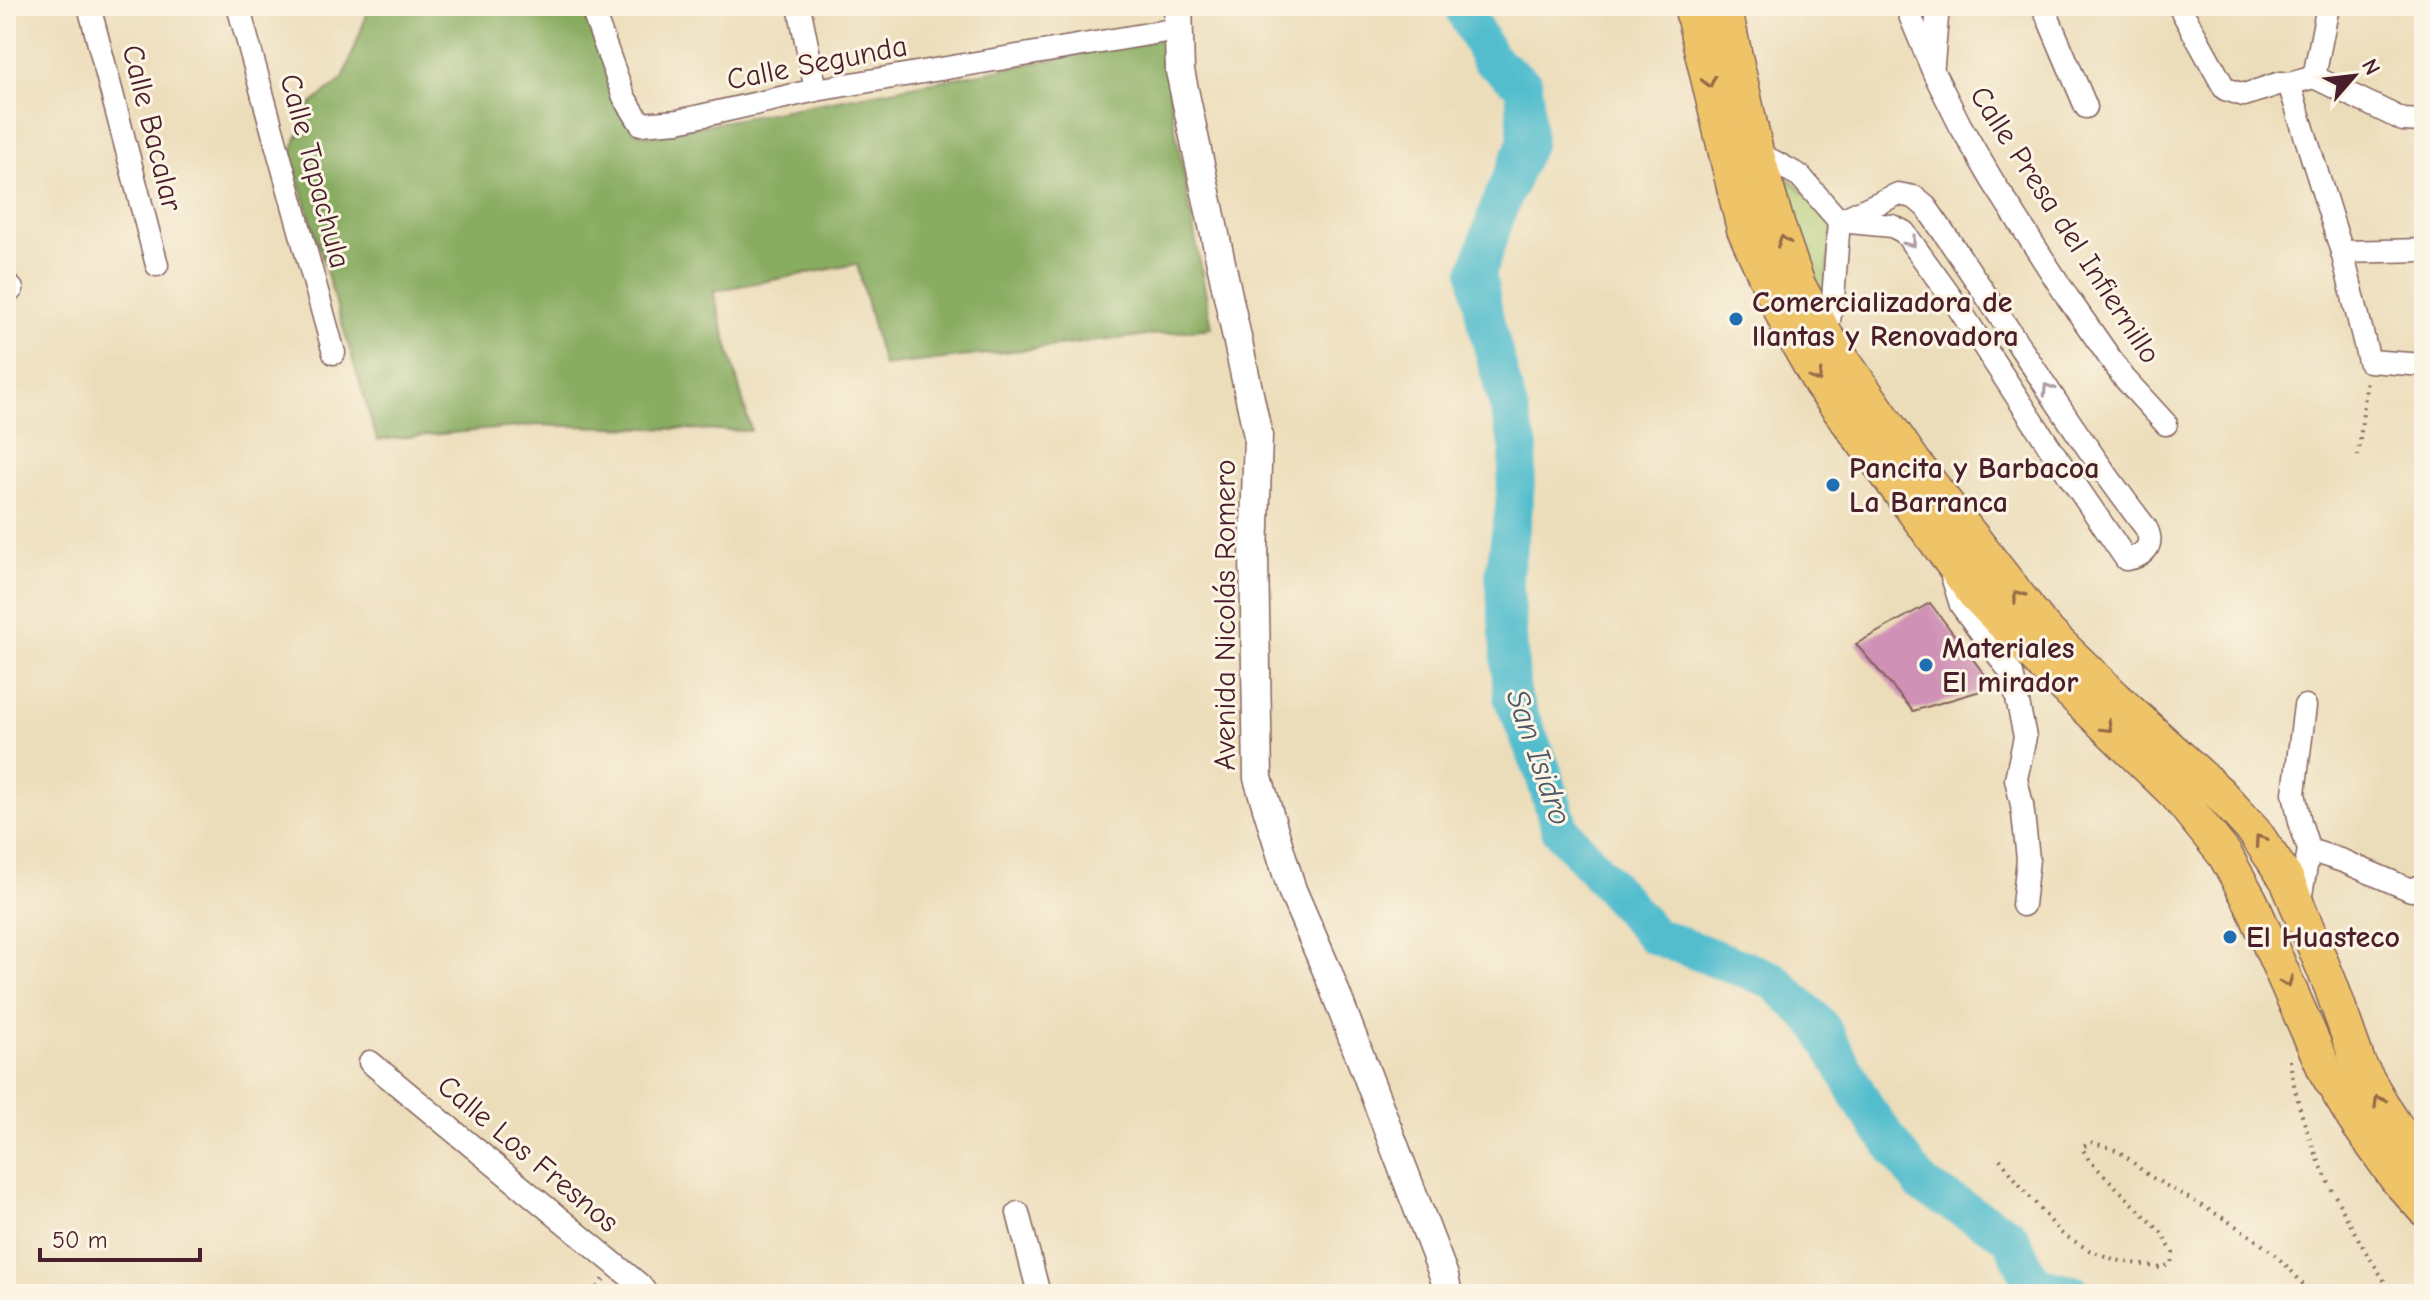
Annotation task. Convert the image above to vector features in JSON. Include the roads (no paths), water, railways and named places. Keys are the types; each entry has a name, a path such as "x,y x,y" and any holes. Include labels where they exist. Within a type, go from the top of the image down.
{"main road":[{"path":"1691,6 1744,229 1790,330 1820,383 1974,593 2176,794 2225,855 2251,902 2326,1072 2389,1168 2424,1209"},
{"path":"1724,6 1756,152 1798,285 1826,336 1915,464 2043,628 2219,793 2254,831 2287,880 2331,986 2359,1065 2413,1153 2424,1164"}],"street":[{"name":"Calle Bacalar","path":"89,6 157,265"},
{"name":"Calle Tapachula","path":"238,6 334,353"},
{"name":"Calle Segunda","path":"591,6 624,97 641,124 678,121 816,90 1178,18"},
{"path":"799,6 816,90"},
{"name":"Calle Presa del Infiernillo","path":"1906,6 1960,125 2068,298 2124,378 2166,424"},
{"path":"1933,69 1938,6"},
{"path":"2043,6 2086,107"},
{"path":"2179,6 2225,89 2244,95 2281,83 2289,84 2314,77 2403,120 2424,121"},
{"path":"2314,77 2328,6"},
{"name":"Avenida Nicolás Romero","path":"1178,18 1180,71 1258,436 1254,556 1258,778 1292,890 1328,973 1444,1276 1448,1294"},
{"path":"2289,84 2342,252 2369,361 2424,365"},
{"path":"1756,152 1800,176 1839,221 1892,226 1904,232 1958,307 2126,559 2141,555 2149,546 2149,535 2141,522 2077,435 1984,289 1926,207 1914,197 1898,194 1839,221"},
{"path":"1826,336 1833,299 1839,221"},
{"path":"2342,252 2424,250"},
{"path":"1958,307 1984,289"},
{"path":"2053,452 2077,435"},
{"path":"1946,556 1961,605 2012,674 2025,737 2016,779 2028,859 2023,905"},
{"path":"2298,910 2309,850 2294,793 2305,706"},
{"path":"2309,850 2411,890 2424,884"},
{"name":"Calle Los Fresnos","path":"370,1062 640,1285 647,1294"},
{"path":"1018,1213 1039,1294"}],"waterway":[{"name":"San Isidro","path":"1462,6 1490,59 1524,85 1527,141 1499,207 1477,273 1485,319 1519,448 1504,573 1512,697 1543,772 1560,829 1653,935 1773,980 1820,1025 1867,1110 1923,1186 2010,1236 2033,1284 2073,1294"}],"place":[{"name":"Comercializadora de llantas y Renovadora","path":"1736,319"},
{"name":"Pancita y Barbacoa La Barranca","path":"1833,485"},
{"name":"Materiales El mirador","path":"1926,665"},
{"name":"El Huasteco","path":"2230,937"}]}
